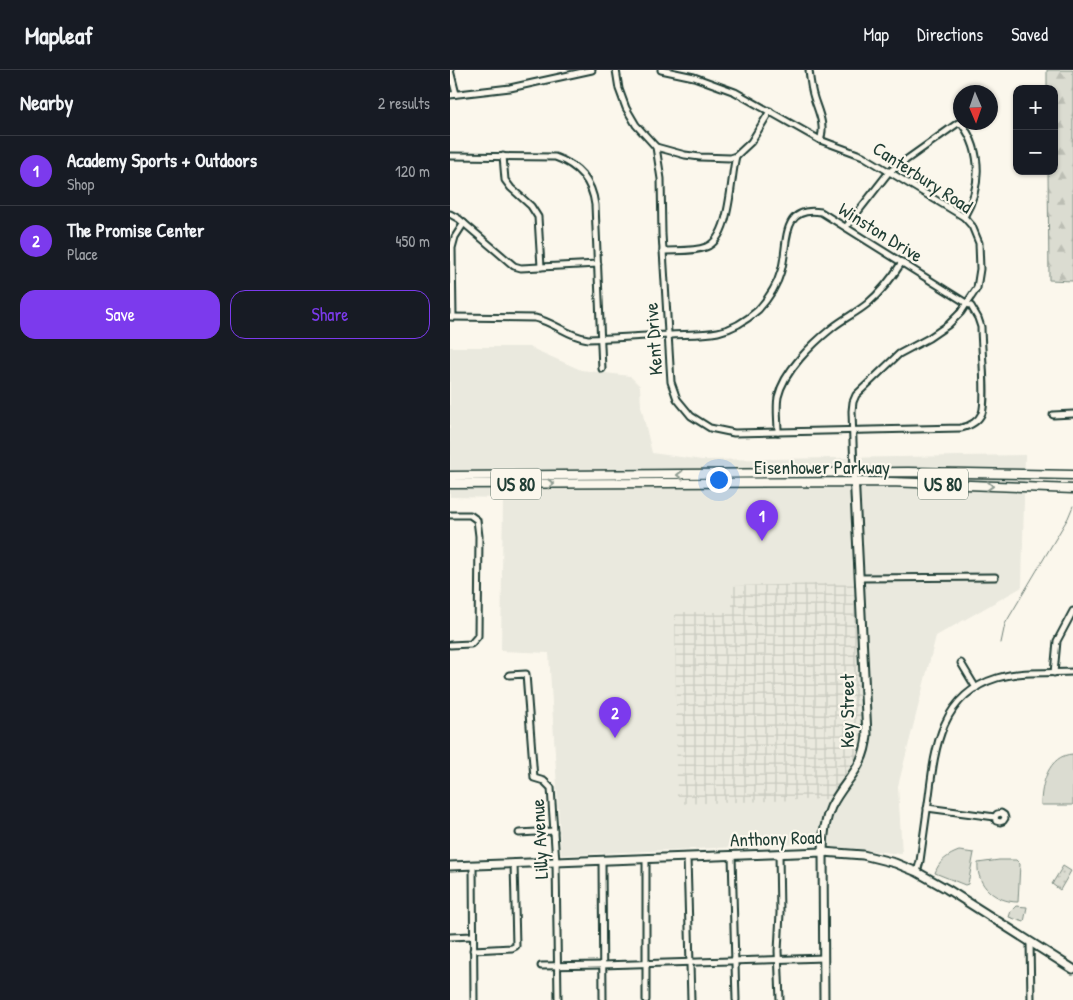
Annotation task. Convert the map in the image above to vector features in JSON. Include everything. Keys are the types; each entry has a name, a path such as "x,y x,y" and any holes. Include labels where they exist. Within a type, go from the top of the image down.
{"main road":[{"name":"Eisenhower Parkway","path":"450,476 965,472 1073,475"},
{"name":"Eisenhower Parkway","path":"450,484 854,482 1073,489"}],"street":[{"path":"450,70 453,95 510,88 590,70"},
{"path":"616,70 619,90 626,108 636,125 656,147 685,155 730,158 736,156 751,142 770,111"},
{"name":"Canterbury Road","path":"662,70 694,77 735,92 820,140 863,156 964,218 972,226 976,234 980,252 977,288 967,304 939,332 898,354 856,395 853,402 854,473"},
{"path":"810,70 813,95 822,122 820,140"},
{"path":"846,227 889,172 954,125 962,124 972,142 978,165 976,190 964,218"},
{"name":"Kent Drive","path":"656,147 661,179 670,382 677,398 691,416 710,428 726,433 853,431"},
{"path":"450,156 555,157 568,163 586,179 593,192 602,338 602,369"},
{"path":"503,156 505,180 531,206 538,217 541,267"},
{"path":"663,251 702,248 709,245 720,234 727,211 736,156"},
{"name":"Winston Drive","path":"451,317 535,318 582,338 718,332 740,323 756,311 772,292 778,279 784,256 786,234 789,225 797,216 805,212 821,212 971,306 976,312 981,327 984,405 978,419 968,427 961,428 853,431"},
{"path":"450,214 464,223 514,266 520,268 598,264"},
{"path":"451,317 452,248 455,237 464,223"},
{"path":"778,432 778,396 786,378 794,367 816,342 875,296 889,282 902,262"},
{"path":"1053,415 1073,414"},
{"name":"Key Street","path":"824,1000 822,852 824,828 832,806 860,764 866,743 854,473"},
{"path":"450,515 470,515 479,524 479,629 477,638 471,644 450,645"},
{"path":"858,578 995,577"},
{"path":"1054,673 1057,641 1073,612"},
{"path":"961,664 976,688"},
{"path":"917,872 935,749 940,733 952,710 976,688 995,679 1009,675 1073,672"},
{"name":"Lilly Avenue","path":"509,675 526,674 534,778 544,781 551,788 556,862 558,1000"},
{"path":"927,808 995,817"},
{"path":"519,833 554,831"},
{"name":"Anthony Road","path":"450,866 822,852 863,855 895,863 917,872 956,894 1073,969"},
{"path":"779,854 780,1000"},
{"path":"732,856 736,1000"},
{"path":"687,858 691,1000"},
{"path":"646,859 646,1000"},
{"path":"602,861 603,1000"},
{"path":"473,950 512,948 516,946 514,864"},
{"path":"473,865 474,1000"},
{"path":"450,937 473,936"},
{"path":"1030,942 1031,1000"},
{"path":"541,966 824,958"}],"shaded area":[{"path":"450,347 529,347 581,370 630,376 640,386 641,406 652,453 702,460 1025,455 1022,587 936,636 898,786 902,854 806,844 561,855 549,653 501,651 503,498 450,497"},
{"path":"856,583 863,746 856,768 831,799 677,804 675,612 732,612 732,586"}],"green space":[{"path":"1047,70 1073,70 1073,281 1049,280 1048,175 1058,175 1058,85 1047,85"},
{"path":"1073,754 1073,805 1041,805 1042,789 1052,765 1064,756"},
{"path":"959,851 974,853 968,884 965,885 935,873 944,859"},
{"path":"1016,860 1020,864 1018,902 995,896 980,879 978,863"},
{"path":"1063,866 1071,871 1060,890 1052,884"},
{"path":"1016,906 1027,907 1024,922 1009,917 1011,911"}],"waterway":[{"path":"1001,643 1005,624 1068,518 1073,506"}],"place":[{"name":"Academy Sports + Outdoors","path":"762,541"},
{"name":"The Promise Center","path":"615,738"}]}
